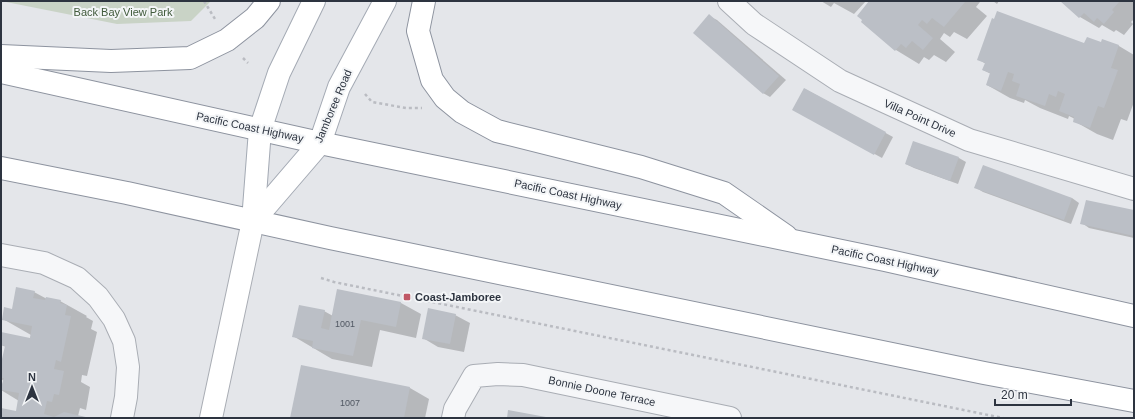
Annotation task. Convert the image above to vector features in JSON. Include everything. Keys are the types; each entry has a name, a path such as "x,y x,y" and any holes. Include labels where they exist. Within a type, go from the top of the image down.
{"main road":[{"path":"1,56 111,61 190,58 227,40 255,18 269,1"},
{"name":"Jamboree Road","path":"211,418 253,221 260,130 279,73 314,1"},
{"name":"Jamboree Road","path":"253,221 320,143 339,87 385,1"},
{"path":"424,1 418,31 432,80 445,98 462,112 497,131 642,167 724,193 794,241"},
{"name":"Pacific Coast Highway","path":"1,72 320,143 885,260 1134,316"},
{"path":"1,168 127,193 253,221 984,373 1134,401"}],"street":[{"name":"Villa Point Drive","path":"729,1 754,24 840,81 968,140 1134,189"},
{"path":"1,256 44,263 77,278 98,297 114,319 124,341 128,367 126,397 122,418"},
{"name":"Bonnie Doone Terrace","path":"453,418 455,409 474,376 498,374 522,375 730,418"}],"path":[{"path":"204,1 216,20"},
{"path":"365,94 372,102 406,108 426,108"},
{"path":"321,278 334,282 1003,418"}],"green space":[{"name":"Back Bay View Park","path":"1,1 211,1 191,21 117,24"}],"building":[{"path":"869,1 965,2 944,27 932,18 927,24 922,20 918,25 933,38 923,50 912,41 906,48 901,44 895,51 861,22 862,20 857,16"},
{"path":"1060,1 1120,1 1112,10 1114,12 1104,24 1097,18 1094,22 1084,13 1079,18"},
{"path":"997,11 1084,43 1087,37 1101,42 1102,39 1119,45 1111,68 1118,70 1104,108 1098,106 1090,128 1073,122 1074,117 1059,111 1065,94 1058,91 1056,97 1049,94 1045,106 1016,96 1020,84 1012,81 1014,74 1008,72 1001,91 986,85 990,73 982,70 985,63 977,60 992,18 994,19"},
{"path":"709,14 779,76 763,94 693,33"},
{"path":"804,88 886,132 874,155 792,110"},
{"path":"913,141 959,157 950,181 905,164"},
{"path":"983,165 1072,198 1064,220 974,188"},
{"path":"1086,200 1134,210 1134,236 1080,224"},
{"path":"16,287 35,291 33,298 45,300 46,297 61,300 60,303 67,305 65,315 71,316 61,362 56,360 54,369 64,371 59,395 54,394 52,402 47,401 44,414 54,417 64,412 90,418 1,418 1,408 16,411 19,393 1,390 1,384 4,378 1,378 1,359 5,346 1,345 1,332 30,338 32,326 2,320 4,307 12,309"},
{"path":"337,289 401,302 396,327 361,320 353,356 312,348 313,341 292,337 299,305 325,310 321,328 329,330"},
{"path":"428,308 456,314 450,344 422,339"},
{"path":"301,365 410,387 404,418 290,418"},
{"path":"508,410 546,417 546,418 507,418"}],"place":[{"name":"Coast-Jamboree","path":"407,297"}]}
